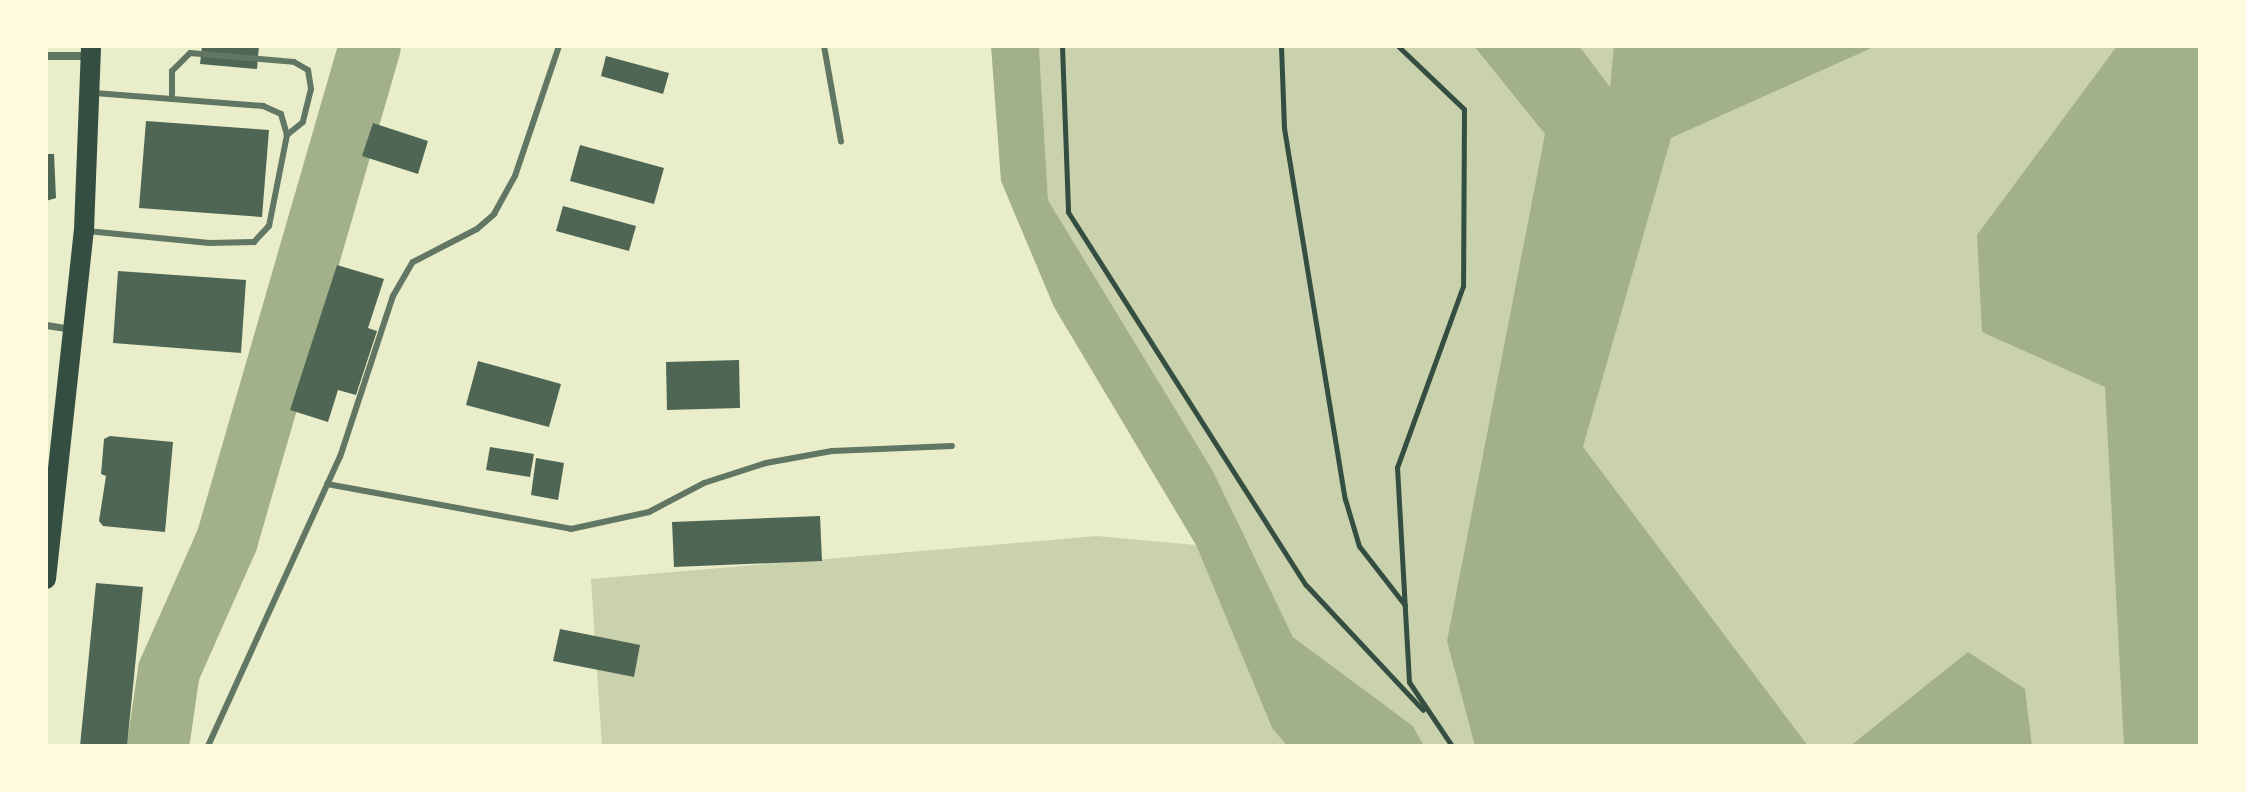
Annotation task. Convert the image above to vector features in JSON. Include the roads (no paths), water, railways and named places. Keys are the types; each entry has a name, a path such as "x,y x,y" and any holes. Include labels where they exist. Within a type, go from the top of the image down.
{"main road":[{"path":"46,579 84,230 91,51"}],"street":[{"path":"46,56 91,51"},
{"path":"46,325 74,330"}],"lane":[{"path":"208,746 327,484 393,296 413,262 477,229 494,214 515,176 559,46"},
{"path":"824,46 841,141"},
{"path":"172,99 172,71 190,53 294,62 308,70 311,89 303,122 287,135"},
{"path":"84,230 209,243 254,242 269,226 287,135 281,114 263,106 90,93"},
{"path":"327,484 571,529 649,512 704,483 766,463 832,451 952,446"}],"waterway":[{"path":"158,746 169,671 227,540 370,46"}]}
